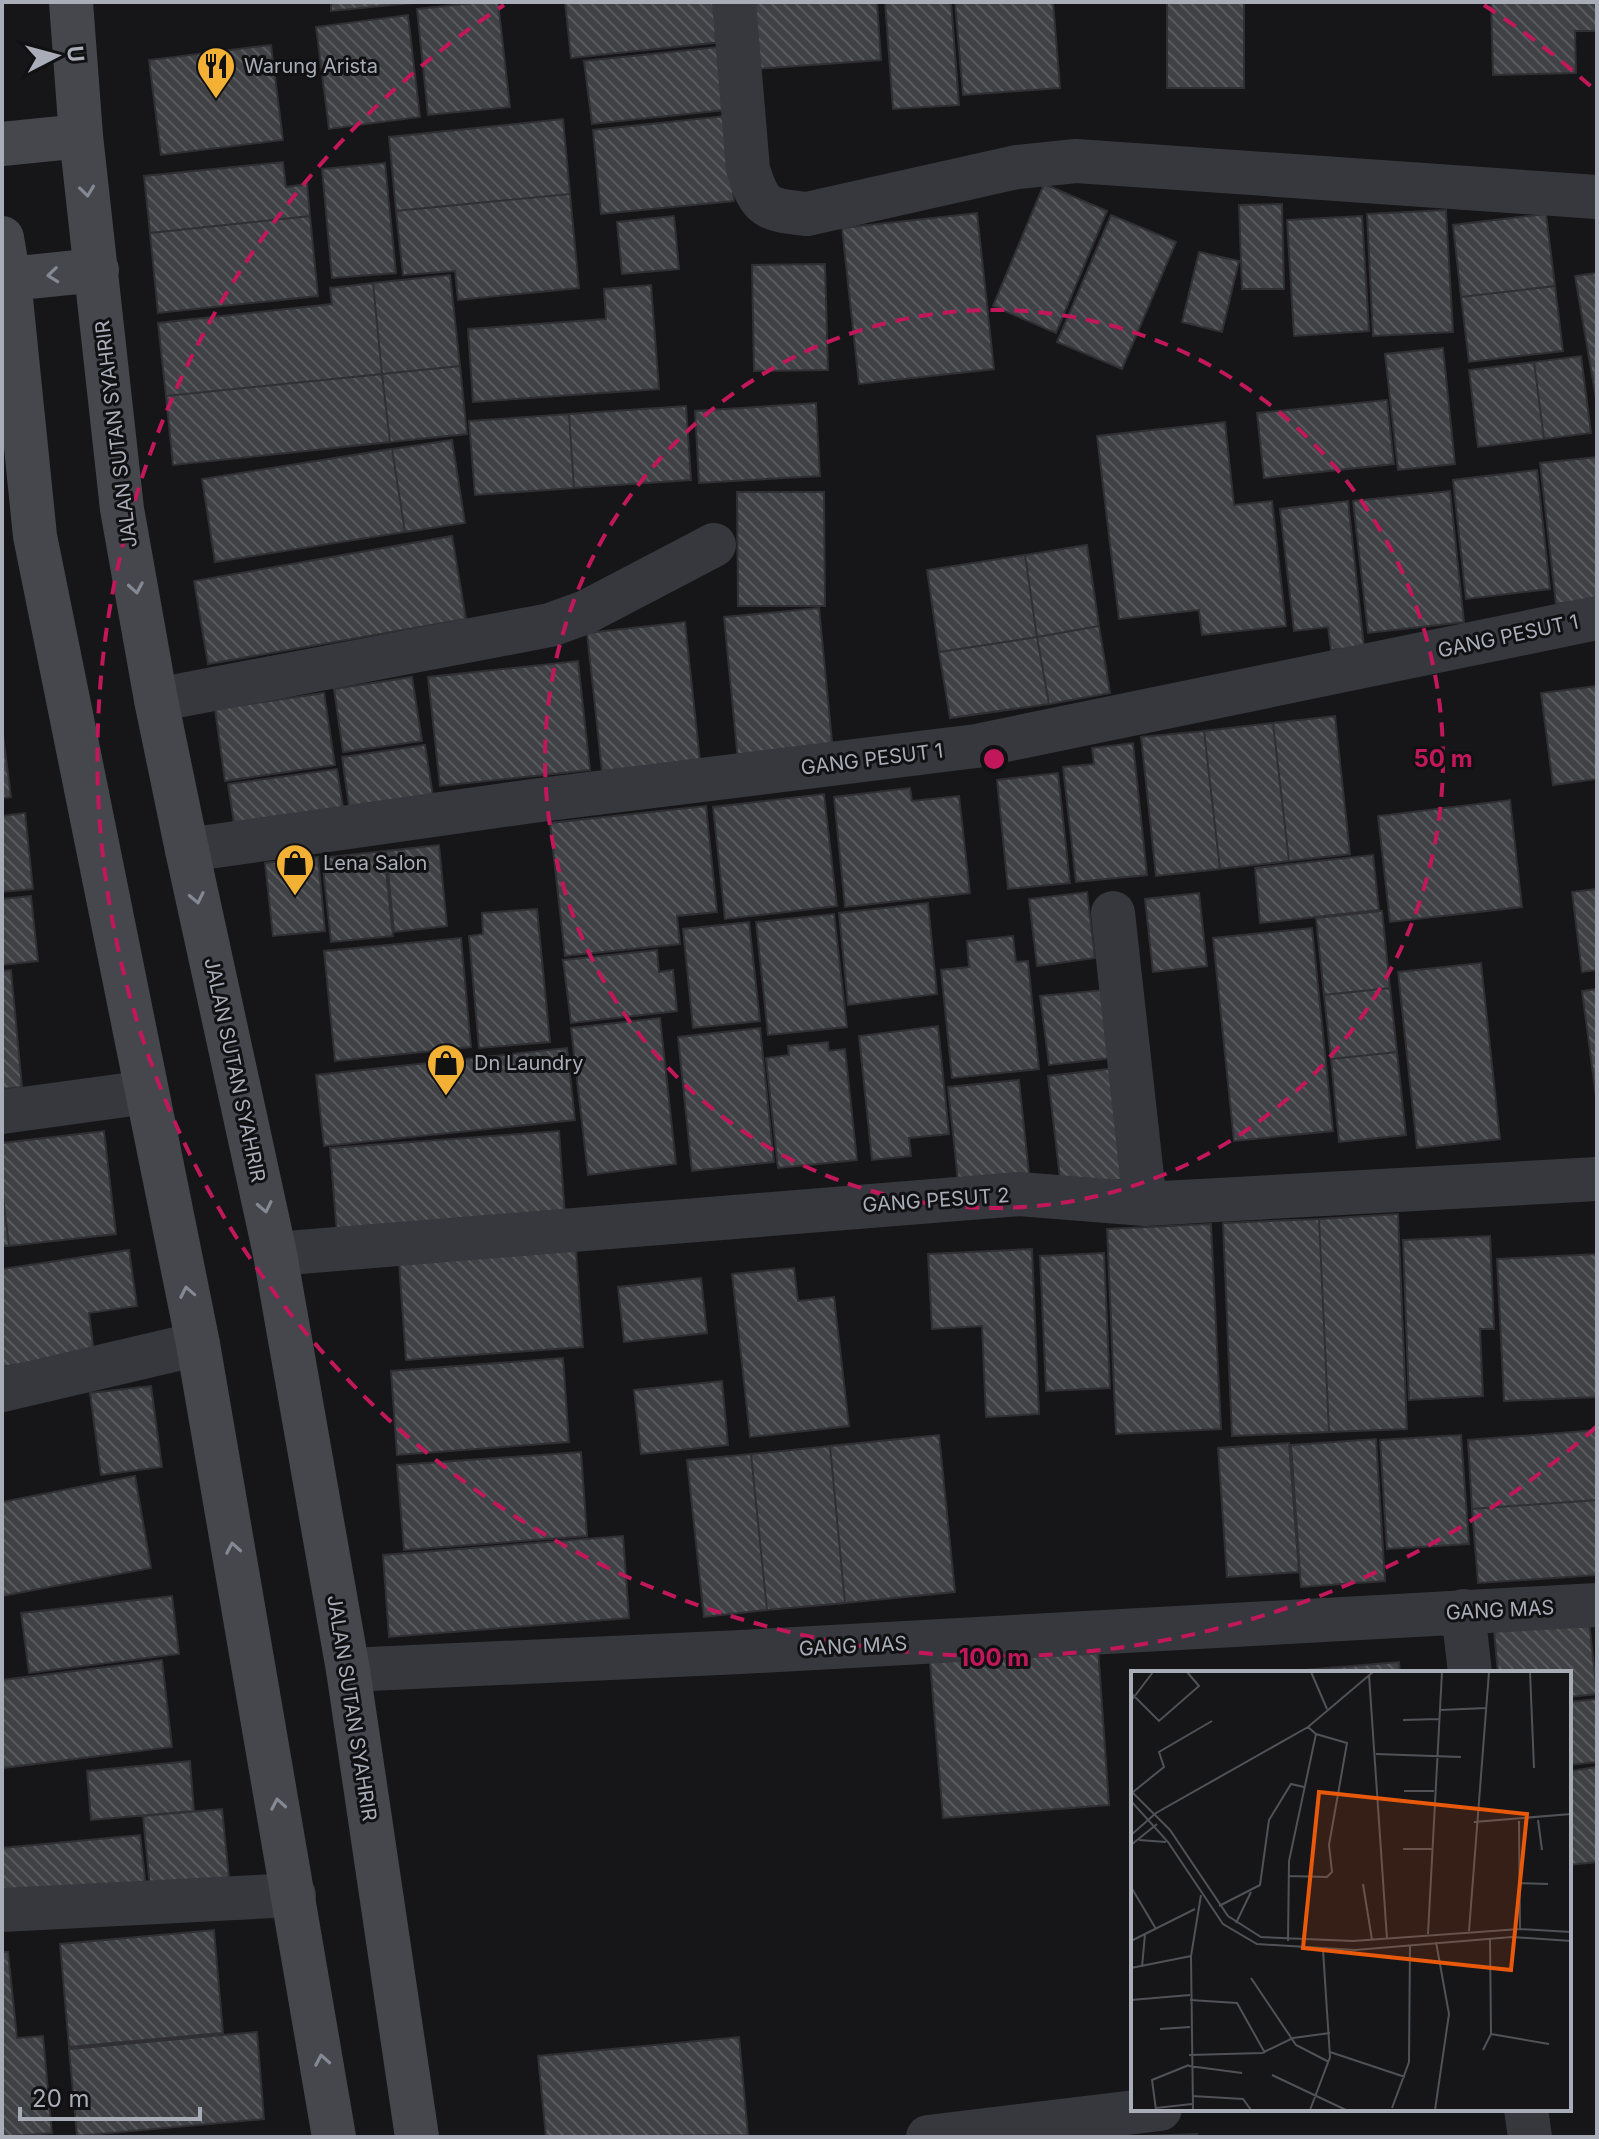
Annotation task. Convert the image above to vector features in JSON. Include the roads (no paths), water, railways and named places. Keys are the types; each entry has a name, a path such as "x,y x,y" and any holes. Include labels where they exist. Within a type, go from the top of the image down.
{"street":[{"name":"JALAN SUTAN SYAHRIR","path":"71,2 81,136 122,509 156,700 275,1254 348,1670 417,2137"},
{"path":"734,2 748,169 755,195 774,211 807,214 1017,167 1076,161 1597,197"},
{"path":"2,144 81,136"},
{"path":"97,270 5,259 35,536 198,1344 334,2137"},
{"path":"156,700 550,625 586,612 714,545"},
{"name":"GANG PESUT 1","path":"187,850 532,801 976,746 1597,618"},
{"path":"1113,913 1145,1204"},
{"path":"2,1112 147,1092"},
{"name":"GANG PESUT 2","path":"275,1254 1019,1194 1145,1204 1597,1179"},
{"path":"2,1390 198,1344"},
{"name":"GANG MAS","path":"348,1670 756,1652 1597,1605"},
{"path":"1463,1611 1470,1671"},
{"path":"2,1910 294,1895"},
{"path":"928,2137 1143,2111"},
{"path":"1526,2111 1530,2137"}],"place":[{"name":"Warung Arista","path":"216,100"},
{"name":"Lena Salon","path":"295,897"},
{"name":"Dn Laundry","path":"446,1097"}]}
